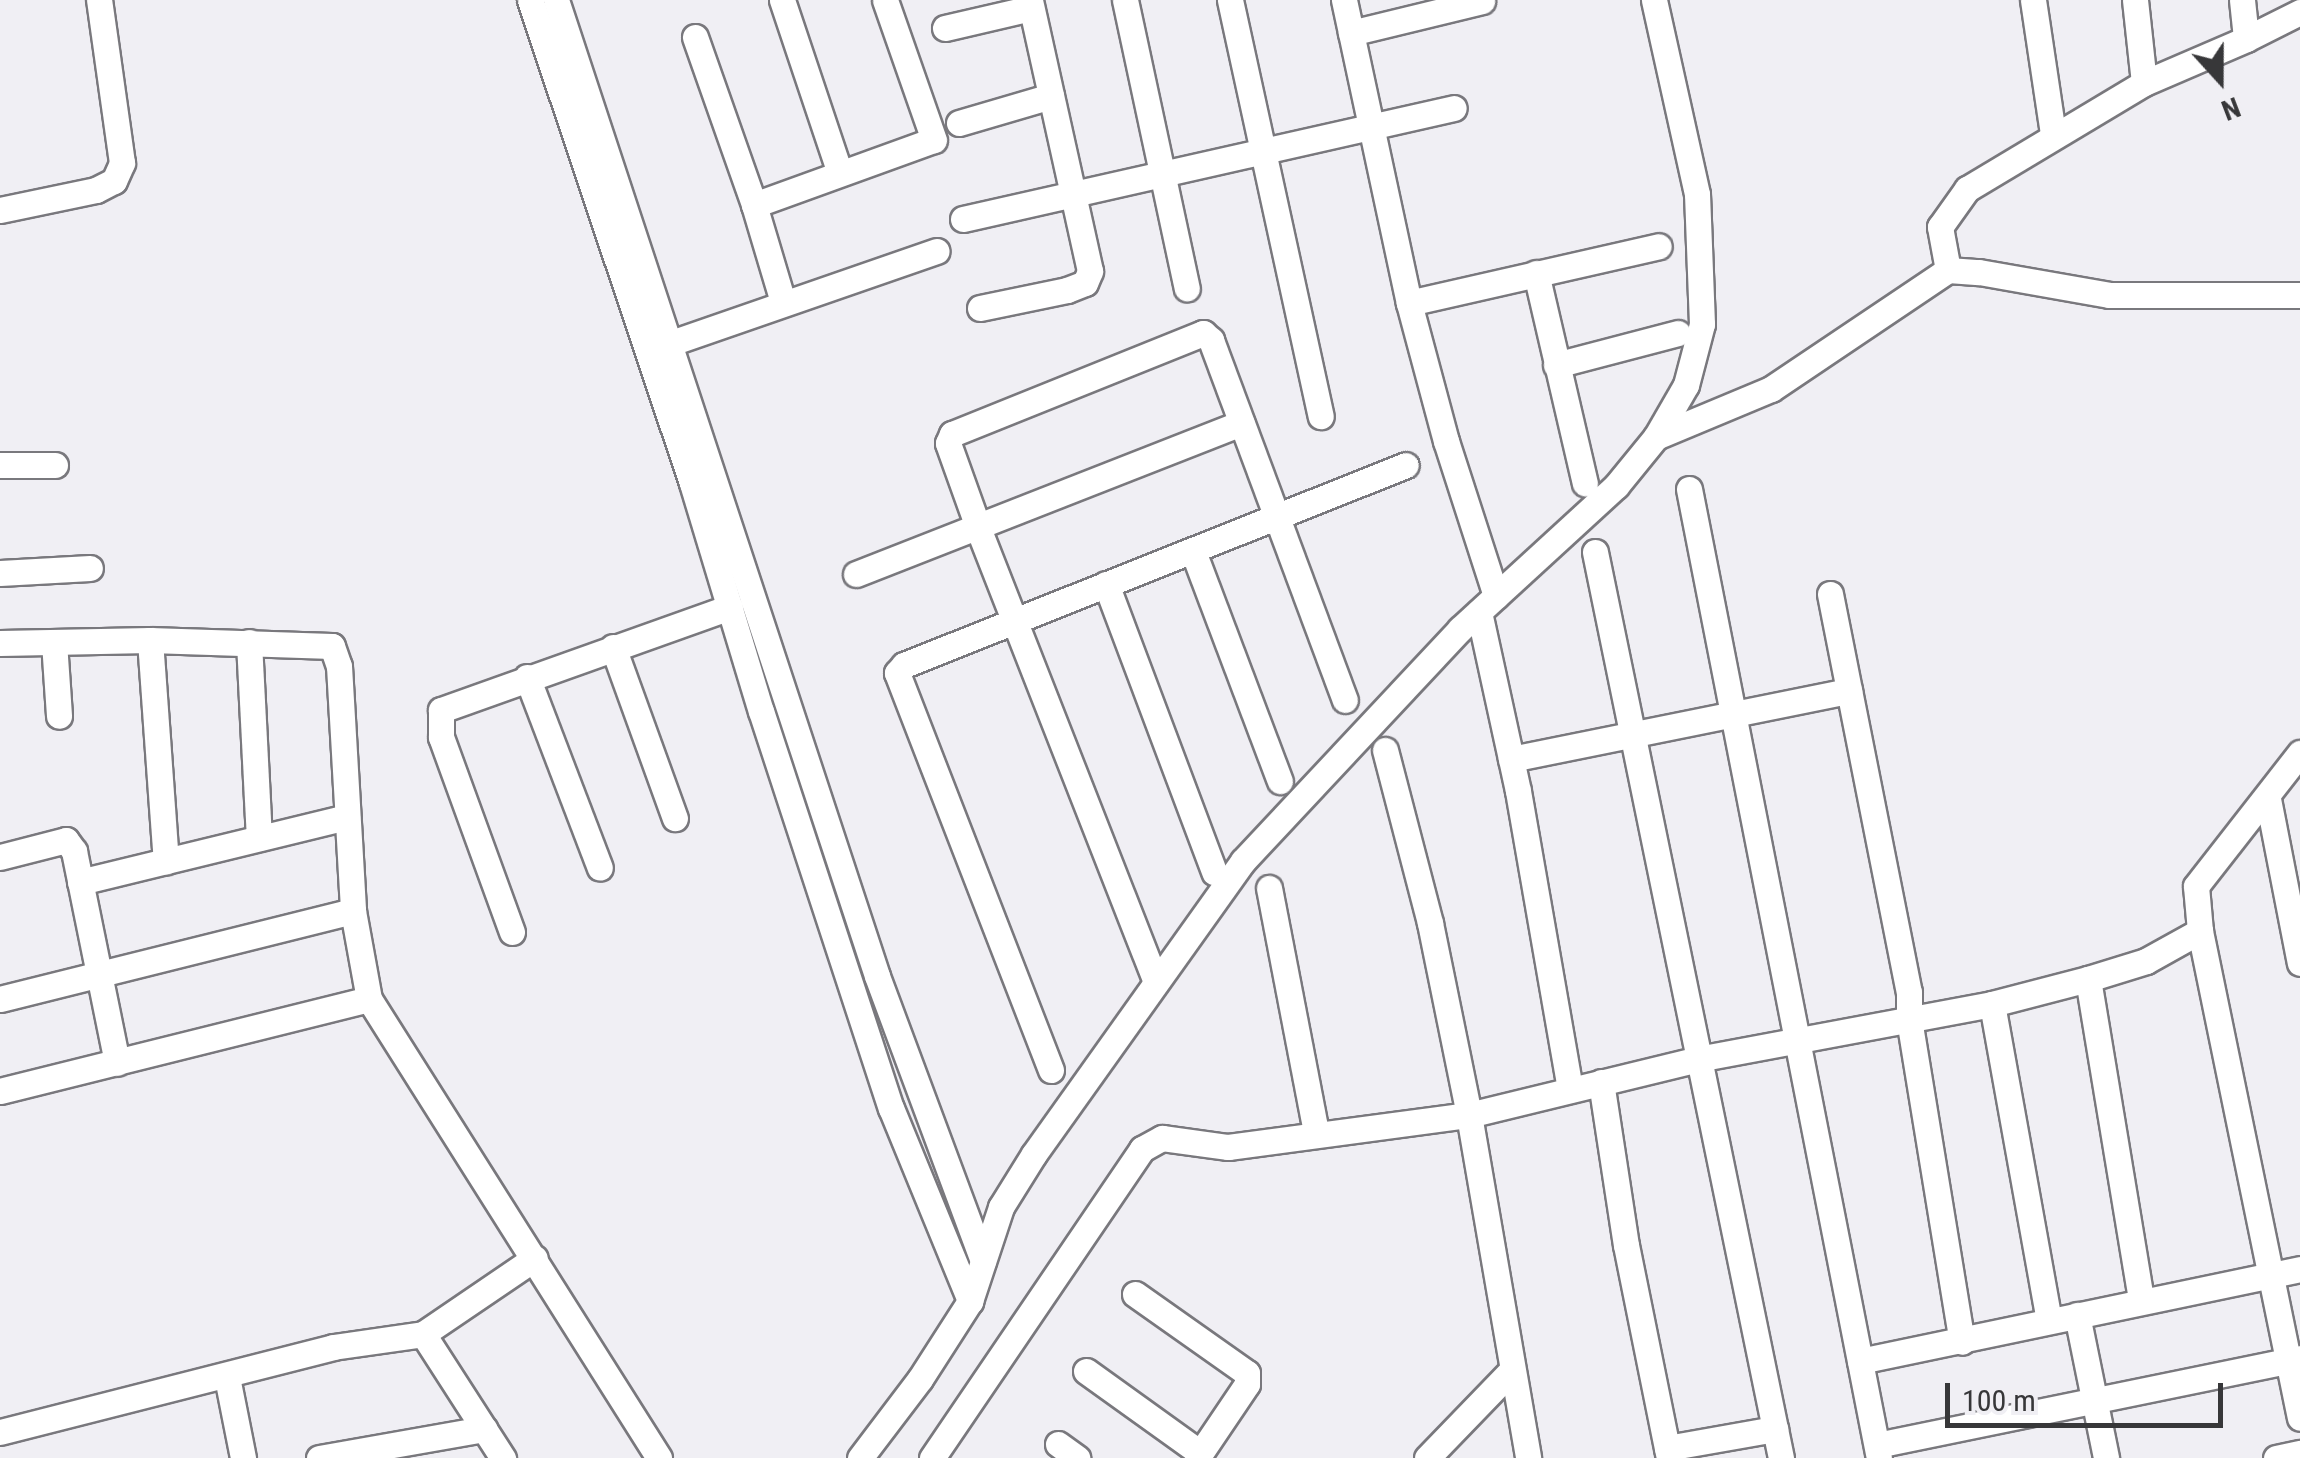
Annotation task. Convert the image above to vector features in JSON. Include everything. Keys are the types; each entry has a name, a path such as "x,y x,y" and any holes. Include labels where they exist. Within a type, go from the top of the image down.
{"street":[{"path":"0,210 96,190 114,181 122,163 99,0"},
{"path":"530,0 892,1108 970,1301"},
{"path":"556,0 877,976 983,1261"},
{"path":"782,0 840,174"},
{"path":"754,205 934,140 885,0"},
{"path":"1125,0 1187,288"},
{"path":"1230,0 1322,416"},
{"path":"1344,0 1409,303 1487,604 1570,1089"},
{"path":"860,1458 920,1379 970,1301 1001,1207 1026,1167 1243,860 1487,604 1616,486 1656,437 1686,384 1702,324 1697,194 1654,0"},
{"path":"2033,0 2053,134"},
{"path":"2135,0 2144,83"},
{"path":"2242,0 2246,38"},
{"path":"1351,34 1482,2"},
{"path":"945,28 1031,4 1090,271 1085,283 980,308"},
{"path":"1948,270 1940,226 1967,189 2053,134 2144,83 2300,12"},
{"path":"695,37 754,205 783,302"},
{"path":"959,123 1051,96"},
{"path":"962,220 1454,108"},
{"path":"1409,303 1659,246"},
{"path":"671,343 937,250"},
{"path":"1656,437 1771,389 1948,270 2109,295 2300,294"},
{"path":"1536,273 1585,483"},
{"path":"1156,982 978,527 948,442 952,434 1203,333 1211,340 1345,700"},
{"path":"1556,366 1678,333"},
{"path":"856,574 1241,424"},
{"path":"0,465 54,466"},
{"path":"1051,1070 897,673 904,665 1406,465"},
{"path":"1689,490 1736,712 1878,1451 2294,1360"},
{"path":"1193,551 1280,781"},
{"path":"1595,552 1636,735 1781,1458"},
{"path":"0,573 90,568"},
{"path":"1106,584 1214,872"},
{"path":"1830,594 1908,992 1908,1018 1962,1342"},
{"path":"512,932 438,720 441,710 730,607"},
{"path":"150,640 166,861"},
{"path":"0,642 150,640 332,646 339,666 353,912 369,999 659,1458"},
{"path":"54,642 58,716"},
{"path":"250,642 259,838"},
{"path":"613,647 675,818"},
{"path":"526,677 600,868"},
{"path":"1511,759 1850,691"},
{"path":"1386,750 1430,923 1469,1115 1528,1458"},
{"path":"2300,753 2196,886 2200,932 2271,1274 2294,1360 2300,1418"},
{"path":"2268,798 2300,963"},
{"path":"80,882 347,816"},
{"path":"0,857 66,840 74,851 117,1063"},
{"path":"1268,888 1316,1132"},
{"path":"0,999 353,912"},
{"path":"932,1458 1142,1149 1162,1138 1228,1147 1316,1132 1469,1115 1698,1058 1992,1004 2088,980 2146,961 2200,932"},
{"path":"2088,980 2140,1299"},
{"path":"0,1090 369,999"},
{"path":"1992,1004 2049,1321"},
{"path":"1601,1082 1626,1245 1668,1453 1775,1429"},
{"path":"0,1432 227,1377 332,1347 423,1334 535,1258"},
{"path":"1860,1361 2300,1268"},
{"path":"1086,1370 1199,1456 1247,1384 1247,1374 1135,1294"},
{"path":"2077,1314 2106,1458"},
{"path":"319,1458 486,1449 423,1334"},
{"path":"1427,1458 1512,1370"},
{"path":"227,1377 243,1458"},
{"path":"2276,1458 2300,1453"}]}
